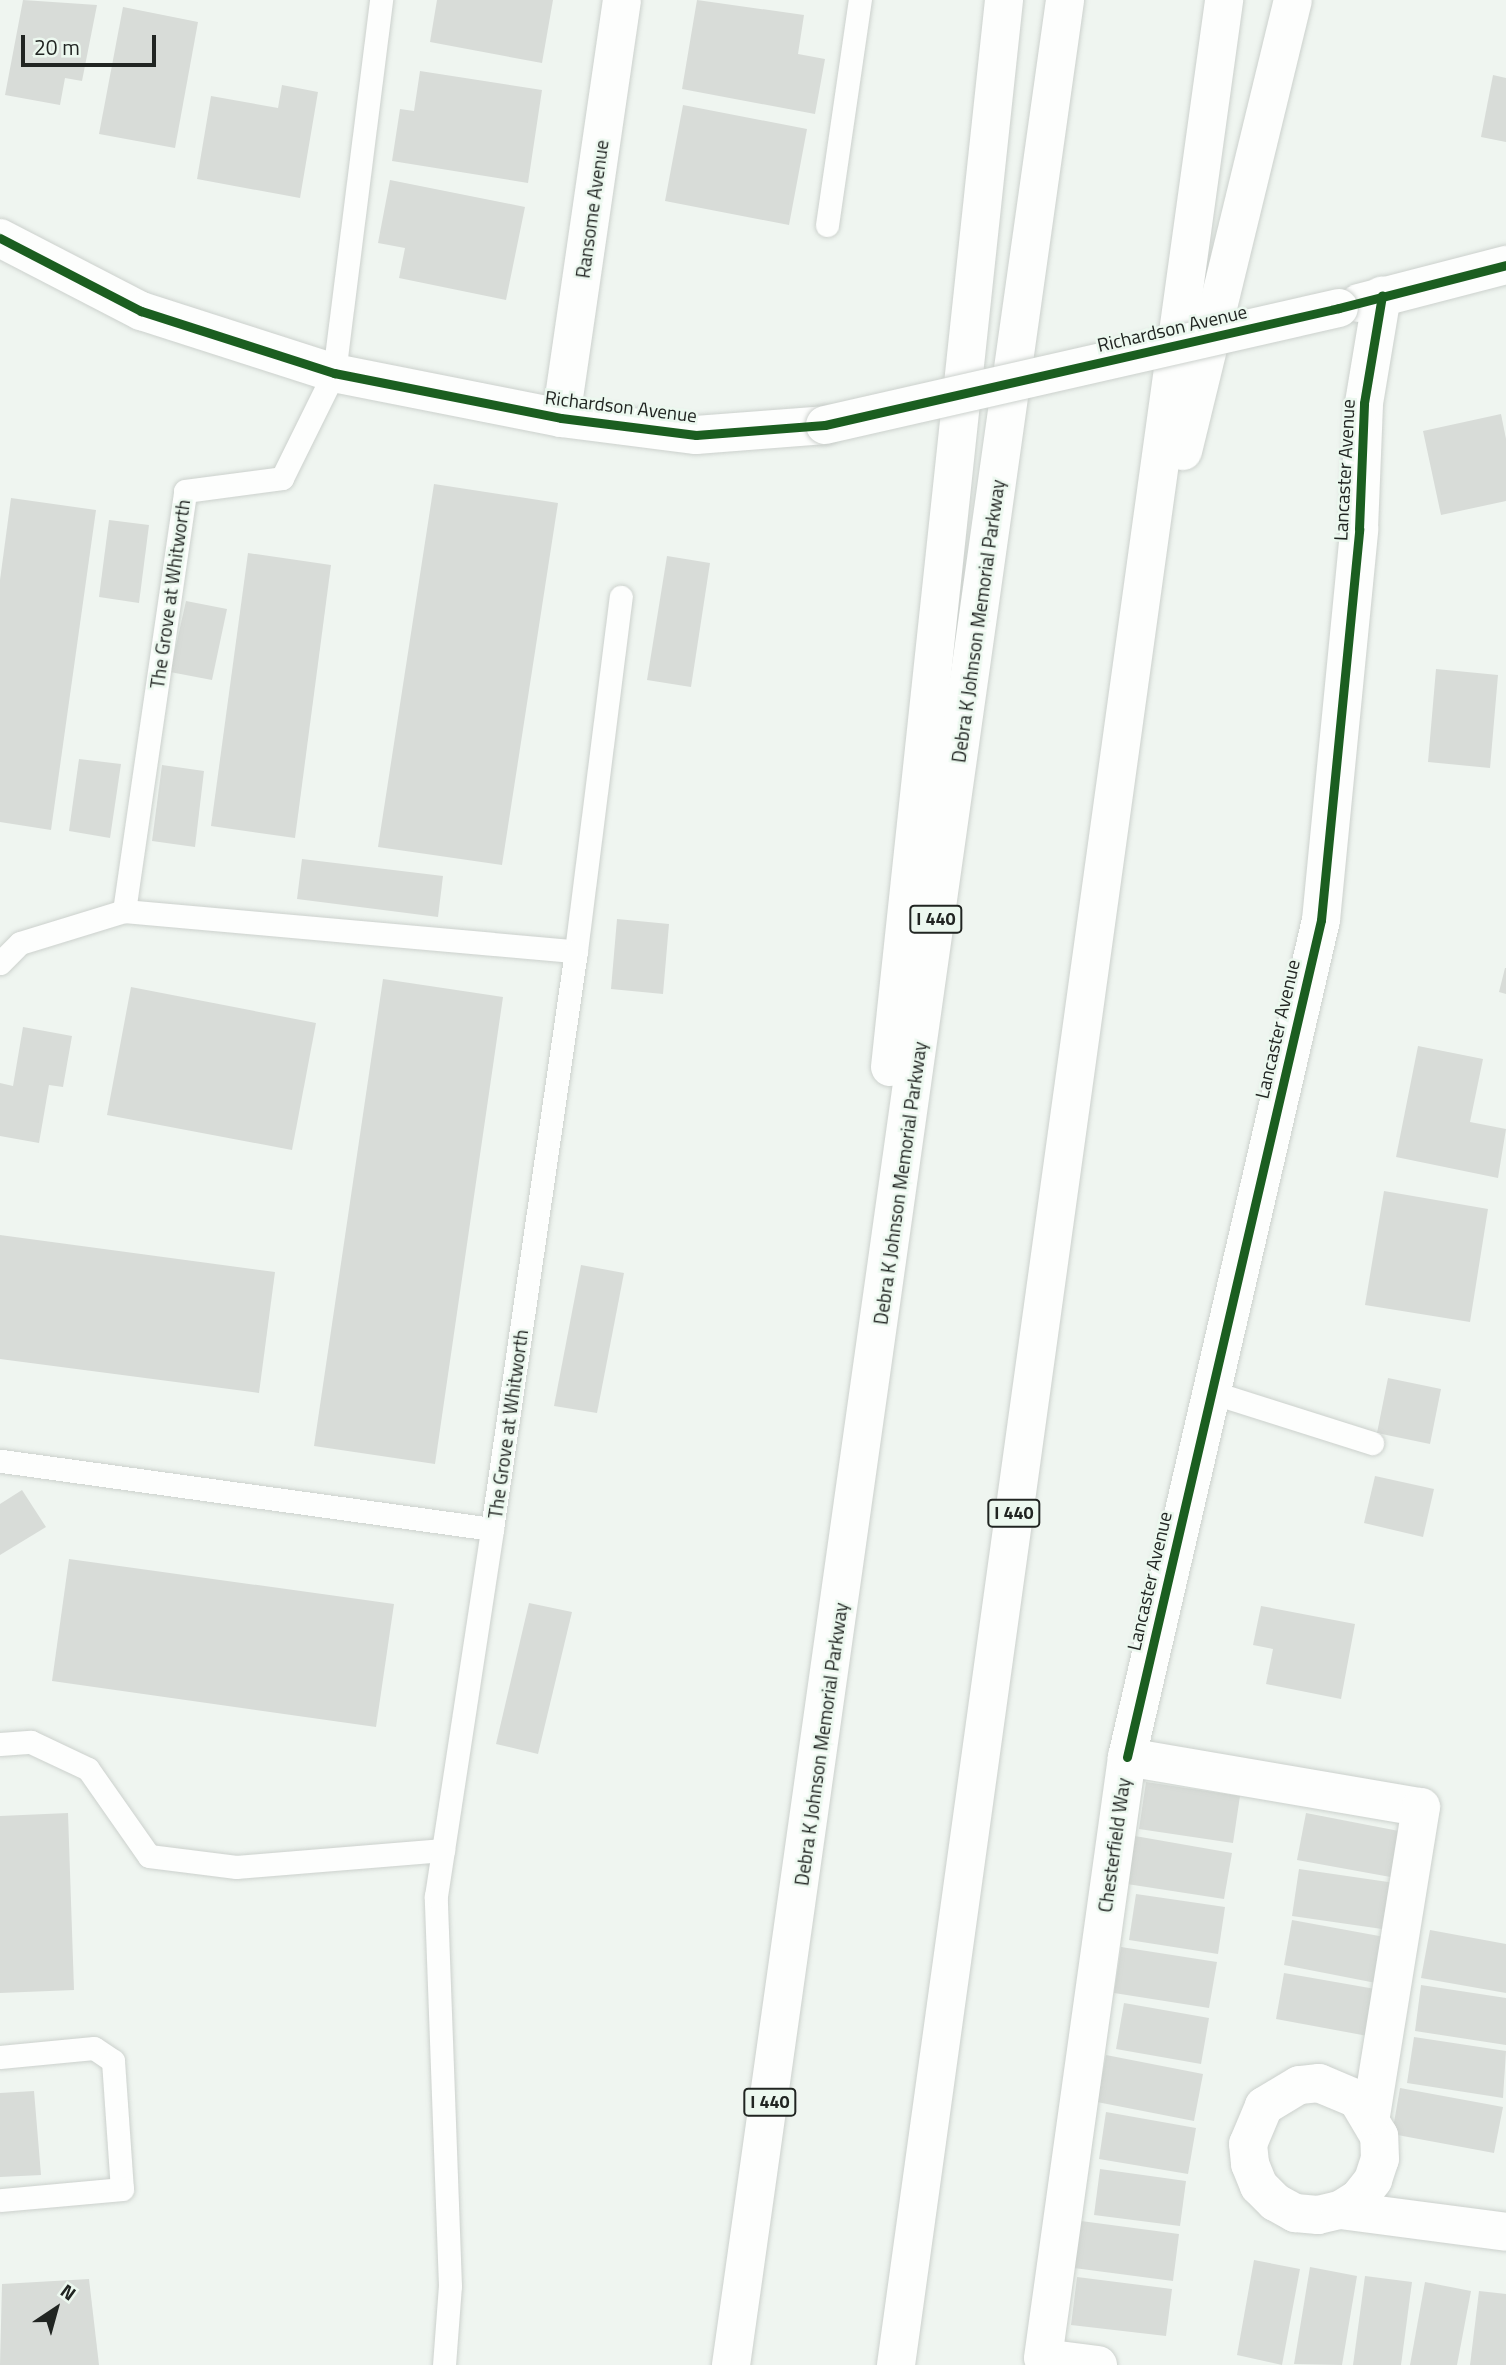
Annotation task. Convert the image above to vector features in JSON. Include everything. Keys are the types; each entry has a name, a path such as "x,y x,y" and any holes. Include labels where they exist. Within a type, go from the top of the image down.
{"main road":[{"name":"Ransome Avenue","path":"561,418 622,0"},
{"path":"808,1839 1004,0"},
{"name":"Debra K Johnson Memorial Parkway","path":"731,2365 808,1839 1065,0"},
{"name":"I 440","path":"896,2365 1224,0"},
{"path":"1132,661 1293,0"},
{"name":"Richardson Avenue","path":"0,238 141,311 334,373 561,418 696,435 825,425 1339,308 1506,265"},
{"name":"Lancaster Avenue","path":"1127,1757 1321,920 1359,529 1364,403 1382,296"},
{"name":"Chesterfield Way","path":"1098,2365 1042,2362 1127,1757 1421,1807 1371,2115"},
{"path":"1320,2083 1339,2088 1357,2099 1371,2115 1379,2136 1380,2159 1373,2180 1359,2198 1340,2210 1318,2215 1295,2213 1275,2202 1259,2186 1250,2164 1253,2124 1264,2106 1299,2085 1320,2083"},
{"path":"1340,2210 1506,2232"}],"lane":[{"path":"334,373 381,0"},
{"path":"827,225 860,0"},
{"name":"The Grove at Whitworth","path":"124,911 185,491 282,478 334,373"},
{"name":"The Grove at Whitworth","path":"0,1461 492,1529 576,951 621,597"},
{"path":"0,963 20,943 124,911 576,951"},
{"path":"1211,1392 1372,1443"},
{"path":"444,2365 450,2286 436,1896 492,1529"},
{"path":"0,1744 31,1742 88,1769 149,1856 236,1867 443,1850"},
{"path":"0,2057 94,2048 113,2061 122,2189 0,2200"}],"building":[{"path":"23,0 97,5 82,81 65,78 60,105 5,95"},
{"path":"437,0 553,0 542,63 430,42"},
{"path":"697,0 804,15 798,54 825,59 815,114 682,89"},
{"path":"123,7 198,22 175,148 99,134"},
{"path":"420,71 542,90 528,183 392,161 400,109 414,111"},
{"path":"1493,75 1506,78 1506,142 1481,137"},
{"path":"282,85 318,92 300,198 197,179 211,96 278,108"},
{"path":"683,105 807,129 789,225 665,201"},
{"path":"390,180 525,207 506,300 399,278 405,248 378,243"},
{"path":"1501,414 1506,439 1506,501 1441,515 1423,431"},
{"path":"434,484 558,503 502,865 378,847"},
{"path":"11,498 96,510 51,830 0,822 0,580"},
{"path":"109,520 149,525 139,603 99,597"},
{"path":"248,553 331,565 295,838 211,826"},
{"path":"667,556 710,563 691,687 647,680"},
{"path":"186,601 227,609 212,680 170,672"},
{"path":"1436,669 1498,675 1490,768 1428,762"},
{"path":"79,759 121,764 110,838 69,831"},
{"path":"162,765 204,771 195,847 152,841"},
{"path":"302,859 443,876 438,917 297,899"},
{"path":"617,919 669,924 663,994 611,989"},
{"path":"1506,968 1506,994 1499,992"},
{"path":"383,979 503,997 435,1464 314,1446"},
{"path":"131,987 316,1023 292,1150 107,1115"},
{"path":"23,1027 72,1036 63,1087 49,1085 39,1143 0,1136 0,1083 13,1086"},
{"path":"1418,1046 1483,1059 1470,1122 1506,1129 1498,1178 1396,1157"},
{"path":"1384,1191 1488,1209 1470,1322 1365,1305"},
{"path":"0,1235 275,1272 259,1393 0,1359"},
{"path":"581,1265 624,1273 597,1413 554,1406"},
{"path":"1388,1378 1441,1389 1430,1444 1377,1433"},
{"path":"1375,1476 1434,1489 1423,1537 1364,1523"},
{"path":"22,1490 46,1527 0,1555 0,1504"},
{"path":"69,1559 394,1604 376,1727 52,1681"},
{"path":"529,1603 572,1612 538,1754 496,1744"},
{"path":"1261,1606 1355,1624 1341,1699 1266,1684 1273,1649 1253,1645"},
{"path":"1146,1782 1240,1796 1233,1843 1139,1829"},
{"path":"68,1813 74,1990 0,1993 0,1816"},
{"path":"1306,1813 1404,1832 1396,1878 1297,1860"},
{"path":"1135,1836 1232,1853 1224,1899 1127,1884"},
{"path":"1299,1869 1395,1883 1389,1930 1292,1916"},
{"path":"1136,1894 1225,1907 1218,1954 1129,1940"},
{"path":"1292,1920 1390,1938 1381,1984 1284,1965"},
{"path":"1430,1930 1506,1944 1506,1993 1421,1978"},
{"path":"1121,1947 1217,1962 1209,2008 1114,1993"},
{"path":"1284,1973 1381,1990 1373,2037 1276,2019"},
{"path":"1421,1985 1506,1998 1506,2045 1415,2031"},
{"path":"1124,2003 1209,2018 1201,2064 1116,2049"},
{"path":"1414,2037 1506,2051 1503,2098 1407,2083"},
{"path":"1106,2055 1203,2074 1194,2121 1097,2102"},
{"path":"1400,2088 1503,2107 1494,2153 1392,2134"},
{"path":"34,2091 41,2175 0,2177 0,2093"},
{"path":"1106,2112 1196,2128 1188,2174 1099,2159"},
{"path":"1100,2169 1186,2181 1180,2226 1094,2215"},
{"path":"1081,2221 1179,2234 1173,2281 1074,2268"},
{"path":"1254,2260 1300,2269 1282,2365 1237,2355"},
{"path":"1310,2267 1357,2276 1342,2365 1294,2364"},
{"path":"1365,2276 1412,2282 1401,2365 1353,2365"},
{"path":"1077,2277 1172,2289 1166,2336 1071,2325"},
{"path":"89,2279 99,2365 0,2365 2,2284"},
{"path":"1425,2282 1471,2291 1457,2365 1410,2365"},
{"path":"1479,2291 1506,2294 1506,2365 1470,2365"}],"cycle path":[{"path":"0,238 141,311 334,373 561,418 696,435 825,425 1339,308 1506,265"},
{"path":"1127,1757 1321,920 1359,529 1364,403 1382,296"}]}
